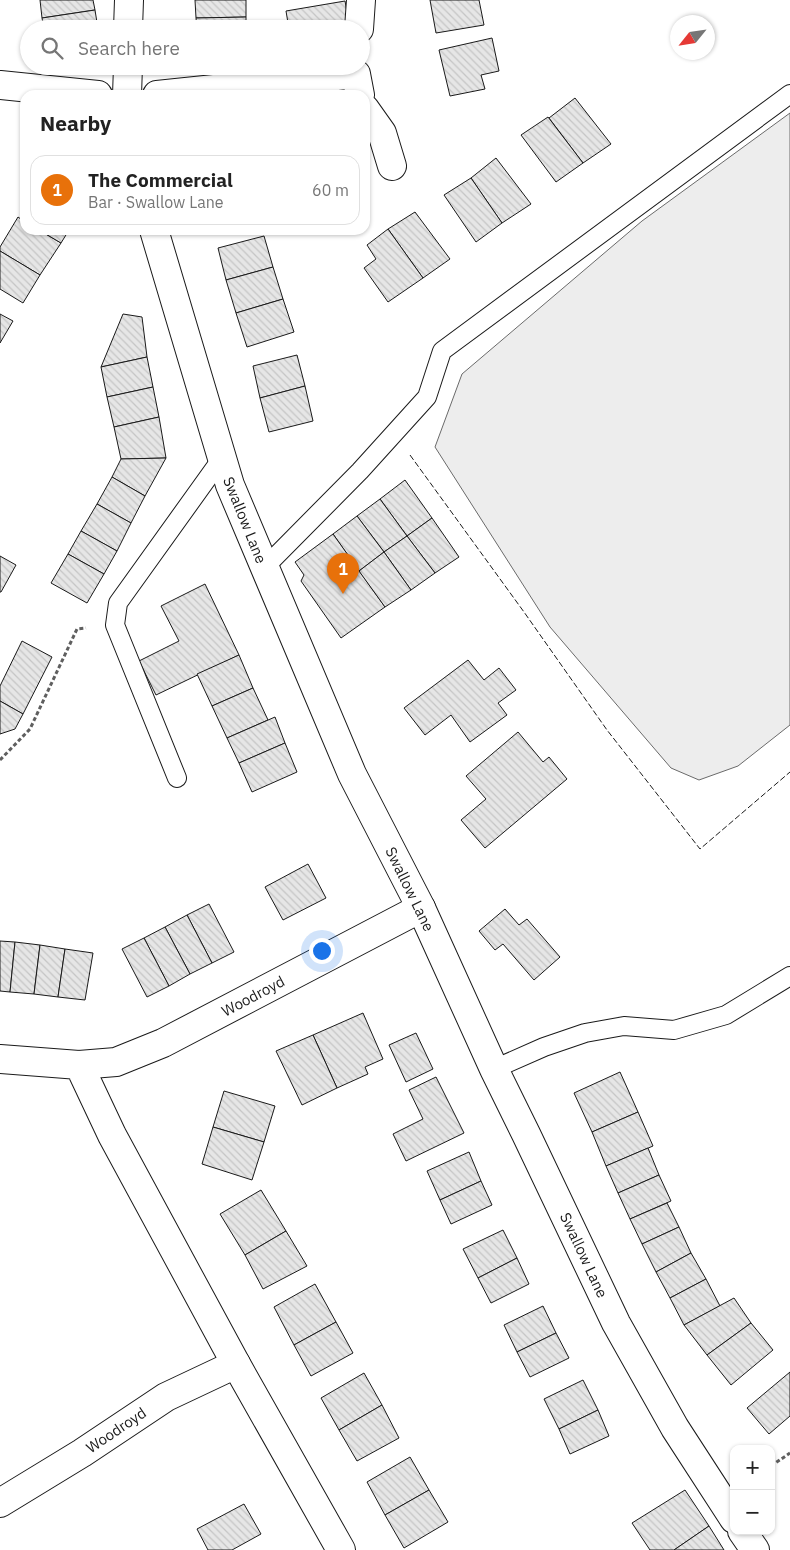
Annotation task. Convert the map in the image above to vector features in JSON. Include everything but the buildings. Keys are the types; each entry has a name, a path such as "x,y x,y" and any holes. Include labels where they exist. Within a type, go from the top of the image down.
{"street":[{"path":"128,20 129,0"},
{"path":"360,20 361,0"},
{"path":"127,90 128,75"},
{"path":"220,90 358,79"},
{"path":"0,85 49,90"},
{"path":"370,116 382,133 392,166"},
{"name":"Swallow Lane","path":"155,235 230,486 352,774 421,908 494,1068 616,1323 675,1428 730,1512"},
{"name":"Woodroyd","path":"0,1059 79,1065 116,1062 163,1043 421,908"},
{"path":"79,1065 112,1134 236,1364 341,1550"},
{"name":"Woodroyd","path":"0,1503 82,1453 166,1397 236,1364"},
{"path":"745,1535 755,1550"}],"lane":[{"path":"264,567 360,471 427,397 442,352 790,94"},
{"path":"177,778 115,625 118,602 222,458"},
{"path":"494,1068 585,1033 624,1026 674,1030 726,1015 790,976"}],"path":[{"path":"0,760 30,729 77,629 115,625"},
{"path":"775,1463 790,1453"}],"shaded area":[{"path":"790,113 790,725 738,766 699,780 671,768 550,627 435,447 462,374 642,221"}],"fence":[{"path":"410,455 607,730 700,849 790,772"}],"place":[{"name":"The Commercial","path":"343,594"}]}
